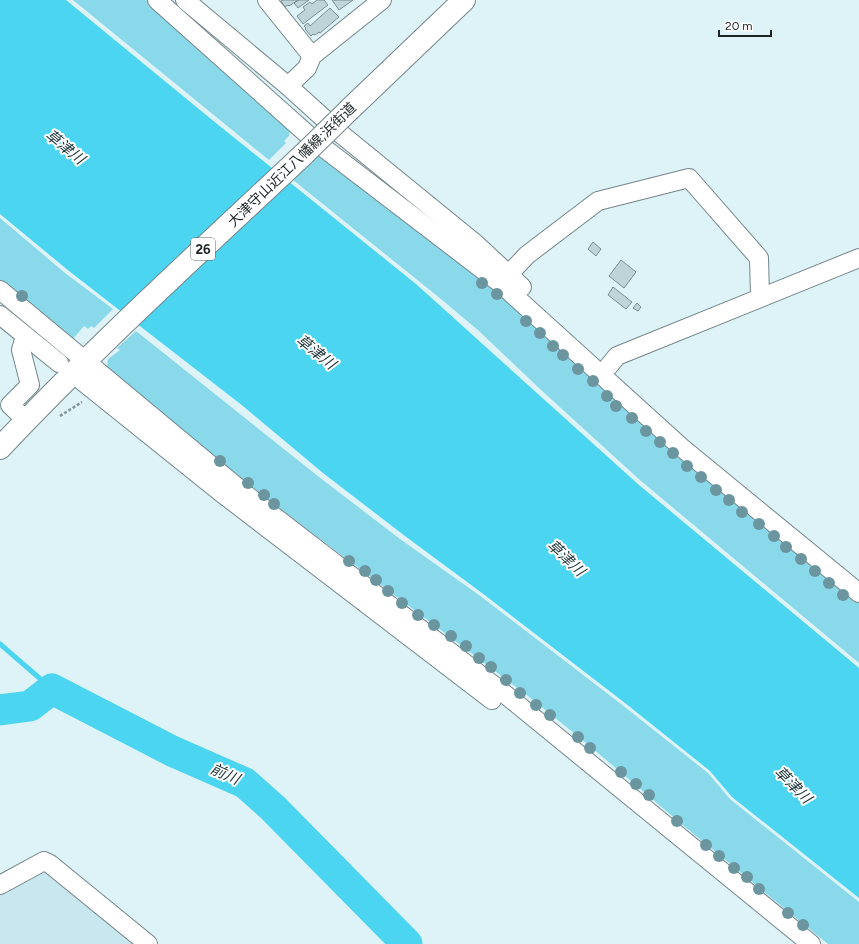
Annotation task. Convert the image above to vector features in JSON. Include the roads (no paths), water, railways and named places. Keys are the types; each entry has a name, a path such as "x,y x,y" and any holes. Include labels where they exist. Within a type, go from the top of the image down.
{"main road":[{"name":"大津守山近江八幡線;浜街道","path":"0,448 26,420 84,371 102,345 326,143 350,109 464,0"}],"street":[{"path":"157,0 326,143 500,283 681,446 859,593"},
{"path":"170,0 302,116 326,143 466,247 506,272"},
{"path":"185,0 288,86 341,134 476,244 690,443 859,581"},
{"path":"267,0 312,56"},
{"path":"288,86 307,68 312,56 382,0"},
{"path":"506,272 598,201 689,178 759,258 760,297"},
{"path":"608,367 617,356 859,258"},
{"path":"0,290 84,371 249,497 303,547 383,608 501,691 811,944"},
{"path":"0,315 59,363"},
{"path":"26,336 21,350 30,385 10,405 26,420"},
{"path":"383,608 502,707 794,944"},
{"path":"0,885 44,861 50,864 148,944"}],"water":[{"name":"草津川","path":"0,0 66,0 416,284 639,485 859,668 859,898 732,797 710,771 625,703 323,473 243,406 69,271 0,214"}],"waterway":[{"path":"0,644 52,689"},
{"name":"前川","path":"0,710 30,706 52,689 172,751 245,783 273,808 407,944"}]}
